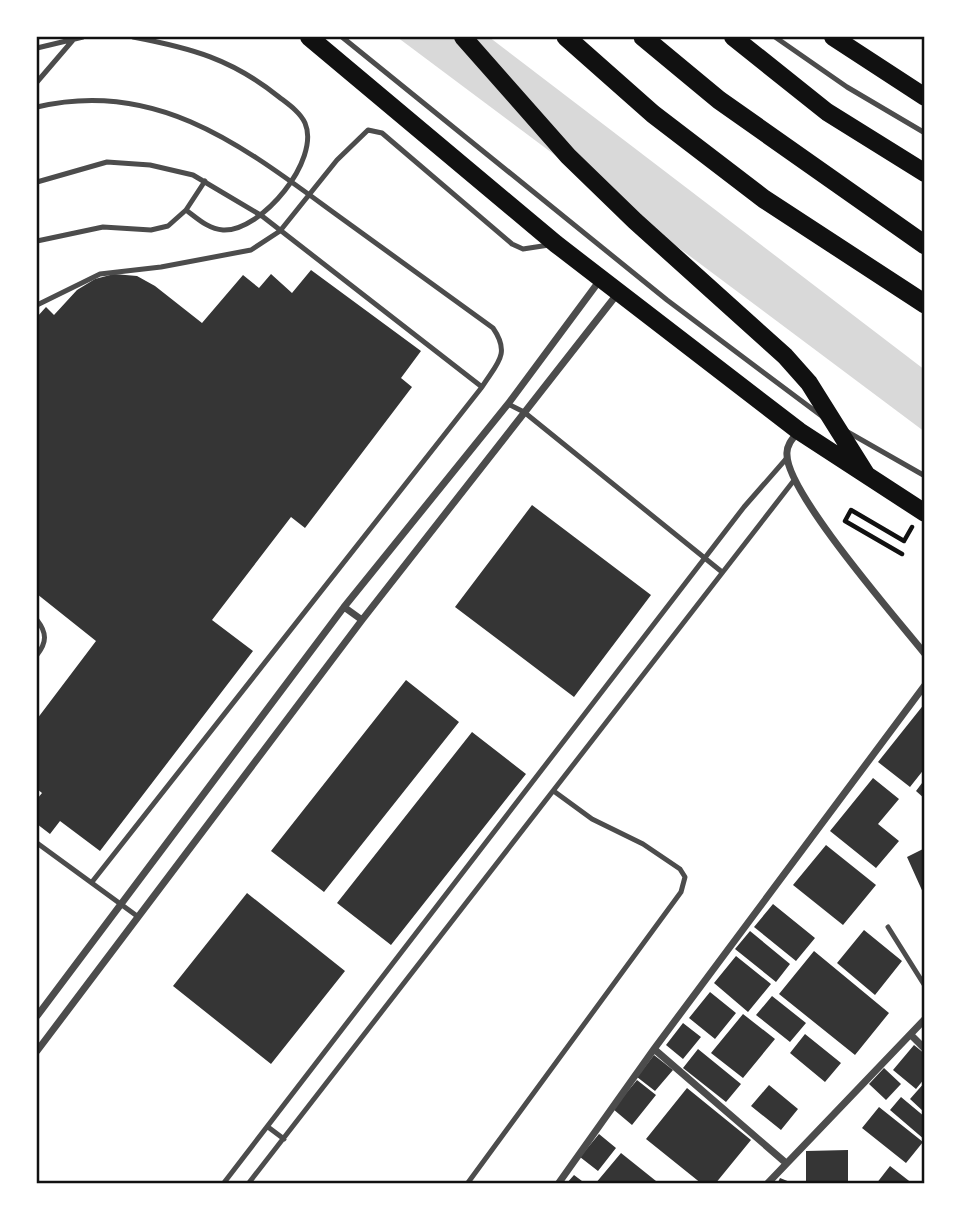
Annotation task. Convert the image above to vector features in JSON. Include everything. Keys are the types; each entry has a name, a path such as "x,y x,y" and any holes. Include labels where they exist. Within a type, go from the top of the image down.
{"highway":[{"path":"463,37 568,156 635,221 764,335 809,383 839,427 867,477"},
{"path":"566,37 653,114 764,199 925,304"},
{"path":"643,37 719,100 925,246"},
{"path":"733,37 827,112 925,173"},
{"path":"833,37 923,91"},
{"path":"317,40 555,244 799,431 925,513"}],"street":[{"path":"37,1016 344,607 508,404 601,279"},
{"path":"37,1051 362,620 618,292"},
{"path":"799,431 787,448 786,458 795,479 845,555 925,654"},
{"path":"344,607 362,620"},
{"path":"558,1184 654,1049 925,685"},
{"path":"767,1184 925,1020"},
{"path":"911,1035 925,1049"},
{"path":"654,1049 786,1163"}],"lane":[{"path":"37,48 83,37"},
{"path":"133,37 224,60 252,75 296,111 305,124 307,141 303,160 291,181 262,216 248,224 225,230 211,228 186,210"},
{"path":"342,37 667,300 839,427 925,476"},
{"path":"775,37 847,87 925,133"},
{"path":"37,82 73,40"},
{"path":"37,107 71,101 169,111 229,139 493,328 502,341 503,354 482,387 92,882"},
{"path":"37,305 100,274 160,267 251,250 280,231 359,137 368,130 375,130 512,244 523,249 555,244"},
{"path":"37,182 107,162 173,169 205,181 262,216 482,387"},
{"path":"37,241 103,227 151,230 167,226 186,210 205,181"},
{"path":"508,404 524,412 722,572"},
{"path":"223,1184 744,507 786,458"},
{"path":"248,1184 555,792 795,479"},
{"path":"37,620 45,633 44,646 37,655"},
{"path":"467,1184 681,892 685,877 681,869 643,844 593,819 555,792"},
{"path":"37,843 137,916"},
{"path":"888,927 925,986"},
{"path":"268,1127 284,1139"}],"path":[{"path":"902,554 845,521 851,510 904,541"}],"shaded area":[{"path":"397,37 489,37 925,370 925,432"}],"building":[{"path":"311,270 421,351 401,378 412,387 305,528 291,517 212,620 253,651 100,851 60,821 50,834 37,824 37,799 42,793 37,789 37,719 96,641 37,594 37,317 46,307 54,315 77,290 95,279 114,274 137,276 155,286 202,323 243,275 259,288 271,274 292,293"},
{"path":"532,505 651,595 574,697 455,607"},
{"path":"406,680 459,722 324,892 271,851"},
{"path":"925,703 925,768 910,787 878,762"},
{"path":"472,732 526,774 391,945 337,903"},
{"path":"873,778 899,799 878,824 899,841 876,868 830,831"},
{"path":"925,779 925,799 916,791"},
{"path":"826,845 876,885 843,925 793,885"},
{"path":"925,848 925,897 907,857"},
{"path":"247,893 345,971 271,1064 173,986"},
{"path":"773,904 815,938 796,961 754,927"},
{"path":"864,930 902,961 875,995 837,963"},
{"path":"750,931 790,964 776,982 735,949"},
{"path":"814,951 889,1013 855,1055 779,994"},
{"path":"736,956 771,984 748,1012 714,983"},
{"path":"710,992 736,1013 715,1039 689,1018"},
{"path":"772,996 806,1023 790,1042 756,1015"},
{"path":"743,1014 775,1039 743,1078 711,1053"},
{"path":"683,1023 701,1037 683,1059 666,1045"},
{"path":"805,1034 841,1063 825,1082 790,1053"},
{"path":"914,1045 925,1054 925,1078 916,1089 893,1070"},
{"path":"698,1049 741,1084 726,1102 683,1068"},
{"path":"654,1055 673,1070 655,1091 637,1077"},
{"path":"884,1068 901,1084 886,1100 869,1084"},
{"path":"637,1080 656,1095 632,1125 613,1109"},
{"path":"925,1082 925,1113 910,1099"},
{"path":"769,1085 798,1109 781,1130 751,1106"},
{"path":"687,1088 751,1140 715,1184 702,1184 646,1139"},
{"path":"901,1097 925,1117 925,1140 890,1110"},
{"path":"879,1107 923,1142 906,1163 862,1128"},
{"path":"599,1134 616,1148 598,1171 580,1157"},
{"path":"848,1150 848,1184 806,1184 806,1151"},
{"path":"621,1153 656,1181 653,1184 595,1184"},
{"path":"890,1166 913,1184 876,1184"},
{"path":"574,1175 586,1184 566,1184"},
{"path":"780,1178 795,1184 777,1184"}]}
